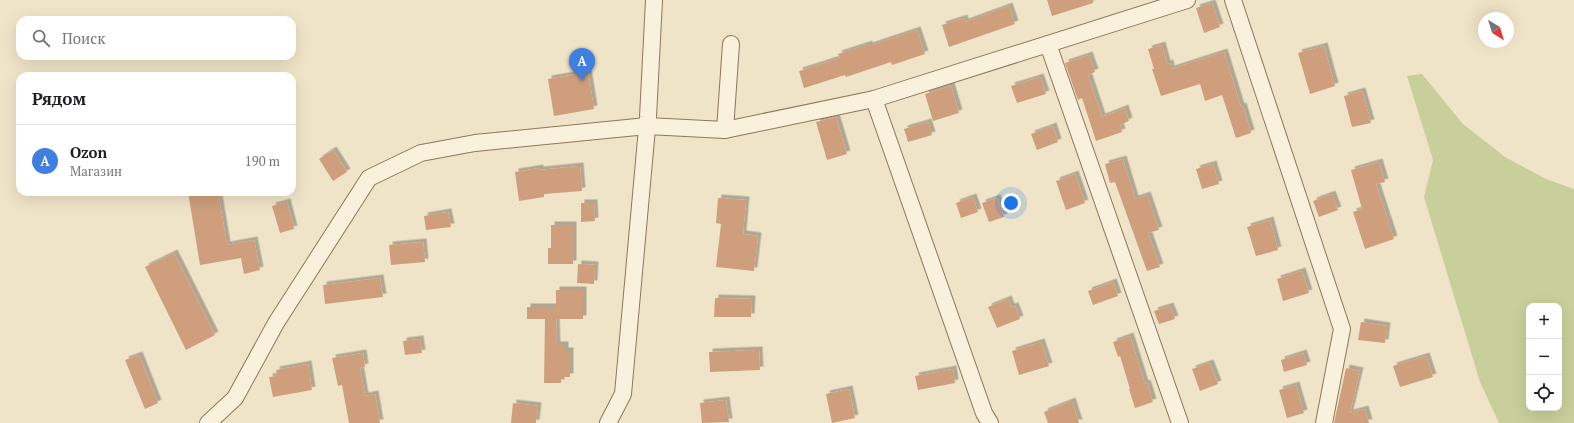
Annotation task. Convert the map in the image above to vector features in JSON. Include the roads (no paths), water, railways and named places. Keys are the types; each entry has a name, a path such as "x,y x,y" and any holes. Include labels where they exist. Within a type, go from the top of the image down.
{"street":[{"path":"608,423 623,394 647,126 654,0"},
{"path":"208,423 235,398 276,323 369,178 421,152 476,143 647,126 725,130 874,98 1188,0"},
{"path":"1233,0 1342,329 1324,423"},
{"path":"725,130 731,44"},
{"path":"1048,44 1180,423"},
{"path":"874,98 984,413 990,423"}],"place":[{"name":"Ozon","path":"582,81"}]}
